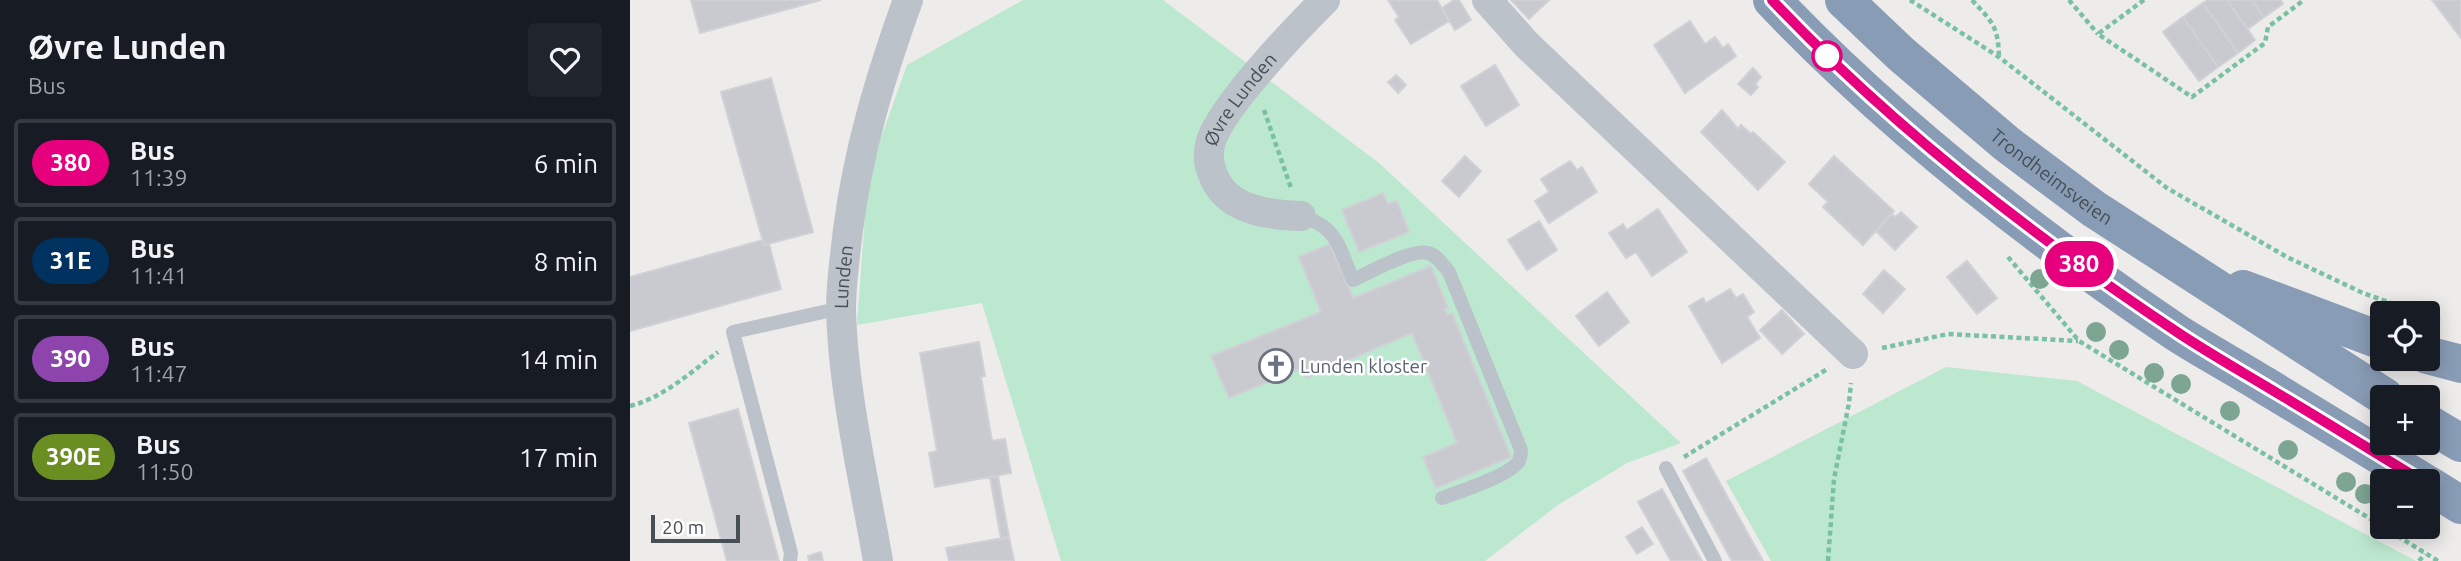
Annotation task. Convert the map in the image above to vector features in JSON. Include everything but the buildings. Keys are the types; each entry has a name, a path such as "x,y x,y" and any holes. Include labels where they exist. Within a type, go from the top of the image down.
{"highway":[{"path":"1772,0 1808,38 1867,92 1976,184 2073,260 2179,334 2403,469"},
{"name":"Trondheimsveien","path":"1844,0 1901,54 2007,144 2094,209 2370,387"},
{"path":"2179,265 2370,337"},
{"path":"2440,358 2461,364"},
{"path":"2440,431 2461,443"},
{"path":"2440,492 2461,505"}],"street":[{"name":"Lunden","path":"878,561 847,376 841,308 850,212 864,136 908,0"},
{"name":"Øvre Lunden","path":"1301,216 1274,215 1241,205 1219,189 1208,156 1211,142 1224,117 1253,80 1325,0"},
{"path":"1487,0 1527,45 1853,354"}],"lane":[{"name":"Øvre Lunden","path":"1301,216 1327,227 1334,236 1353,280 1411,254 1422,252 1437,257 1449,272 1521,450 1521,456 1518,462 1504,472 1442,498"},
{"path":"790,561 791,553 733,332 841,308"},
{"path":"1666,468 1716,561"}],"path":[{"path":"1910,0 1999,57 2167,188 2287,257 2386,301"},
{"path":"1972,0 1994,23 1998,35 1999,57"},
{"path":"2069,0 2098,34 2192,97 2265,43 2268,27 2304,0"},
{"path":"2098,34 2144,0"},
{"path":"1253,80 1301,216"},
{"path":"2034,93 2037,87"},
{"path":"2007,256 2079,341 2370,519"},
{"path":"1666,468 1724,430 1853,354 1948,334 2079,341"},
{"path":"630,406 653,398 735,339"},
{"path":"1828,561 1835,479 1849,403 1853,354"},
{"path":"2402,539 2438,561"},
{"path":"2419,561 2425,554"}],"green space":[{"path":"1023,0 1163,0 1379,163 1681,443 1627,463 1558,505 1485,561 1061,561 982,303 857,325 868,174 907,65"},
{"path":"1946,367 2077,381 2370,537 2370,539 2416,561 1771,561 1726,481"}],"bus line":[{"name":"380","path":"1772,0 1808,38 1867,92 1976,184 2073,260 2179,334 2402,469"}],"place":[{"name":"Lunden kloster","path":"1276,366"}]}
